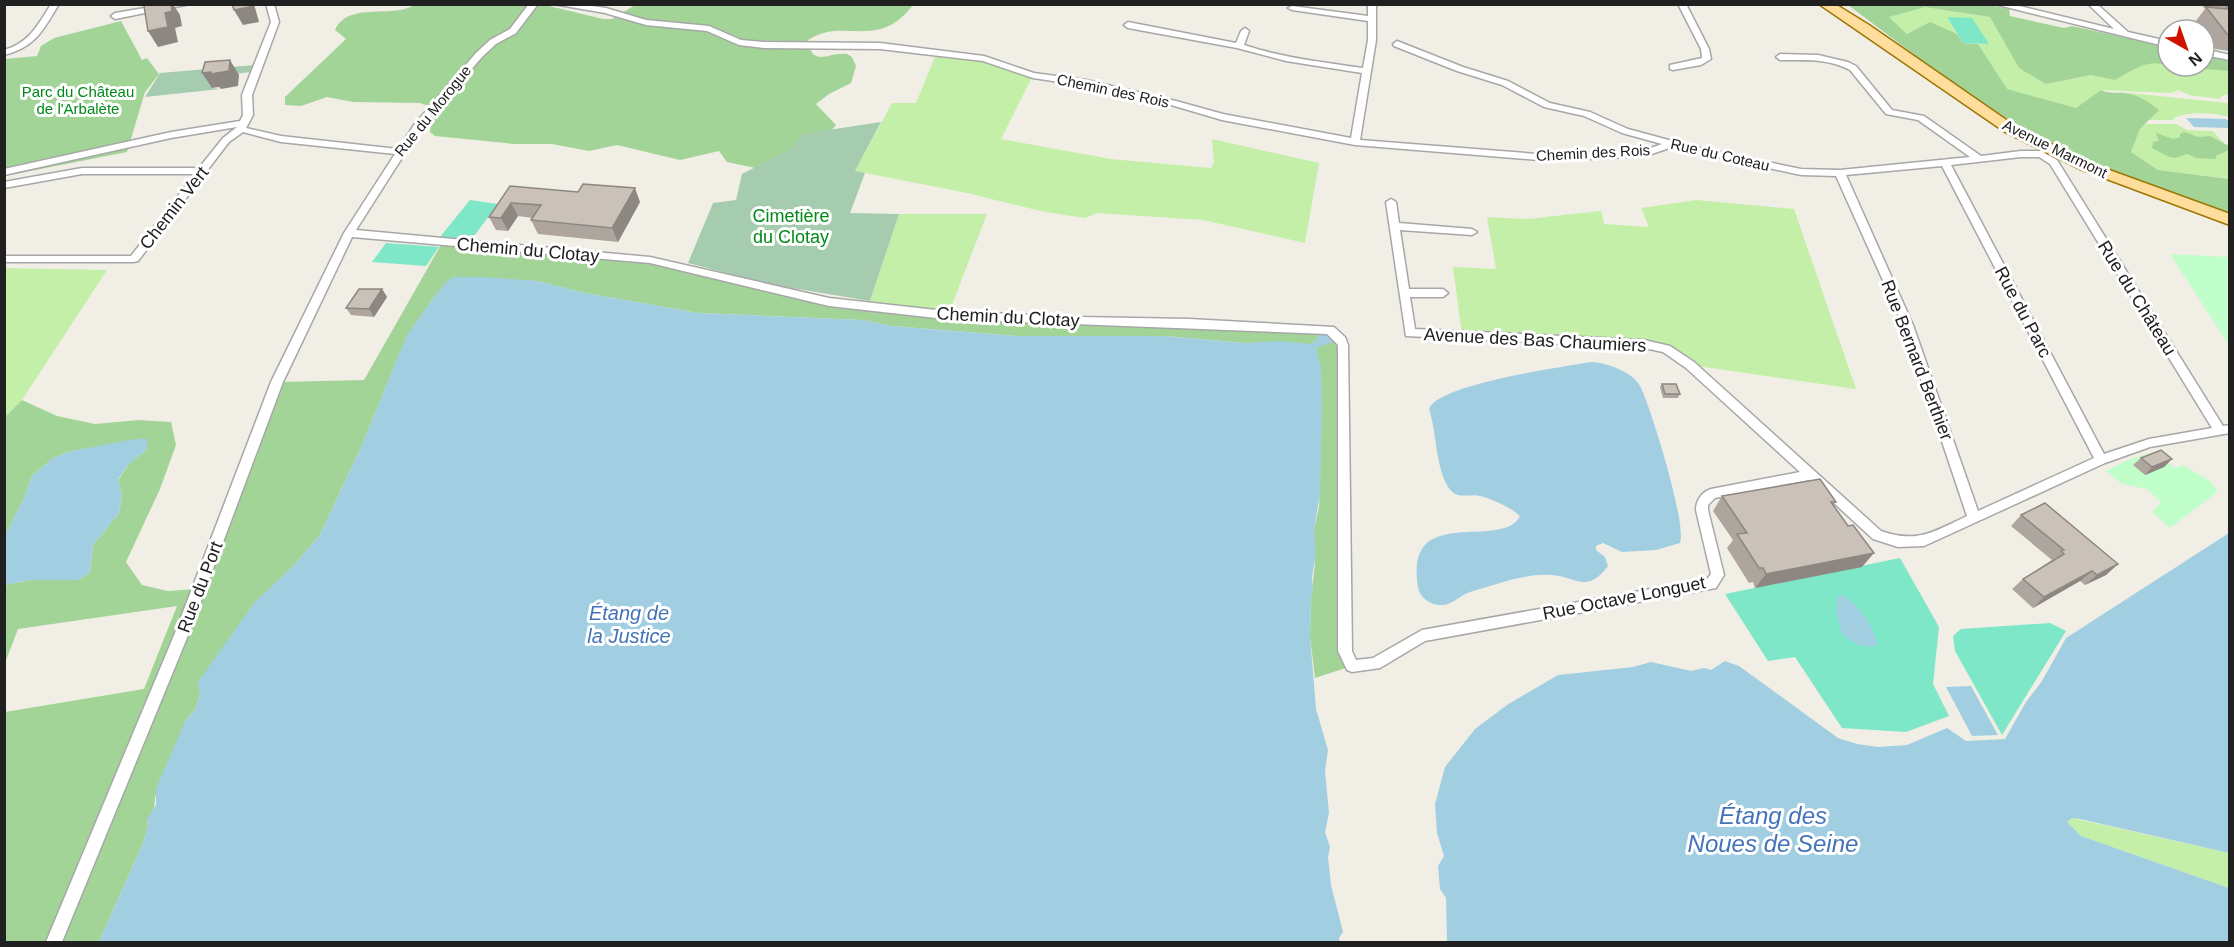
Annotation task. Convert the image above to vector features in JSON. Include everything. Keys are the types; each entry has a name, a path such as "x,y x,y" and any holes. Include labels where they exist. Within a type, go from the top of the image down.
{"main road":[{"name":"Avenue Marmont","path":"1825,4 1860,23"},
{"name":"Avenue Marmont","path":"1832,4 2010,129 2085,166 2229,220"},
{"name":"Avenue Marmont","path":"1838,4 1860,23"},
{"path":"2010,129 2026,142 2026,149 2021,154"},
{"path":"2054,162 2071,161 2085,166"}],"street":[{"path":"4,53 23,47 33,40 55,4"},
{"path":"115,16 186,4"},
{"path":"242,126 248,115 247,95 276,22 270,4"},
{"name":"Rue du Morogue","path":"349,233 399,152 460,75 493,42 513,31 534,4"},
{"name":"Chemin des Rois","path":"557,4 606,12 646,22 709,29 739,42 764,45 880,46 984,59 1034,75 1086,83 1222,117 1355,142 1550,158 1646,153 1671,144"},
{"path":"1355,142 1372,40 1372,4"},
{"path":"1673,67 1698,63 1707,59 1705,50 1682,4"},
{"path":"1998,4 2156,42"},
{"path":"2092,4 2125,34"},
{"path":"1292,8 1372,19"},
{"path":"1128,25 1239,46 1268,56 1368,71"},
{"path":"1239,46 1245,31"},
{"name":"Rue du Coteau","path":"1398,44 1460,69 1505,83 1547,105 1587,114 1625,130 1671,144 1801,172 1840,173 2021,154 2041,154 2054,162"},
{"path":"1780,57 1837,60 1846,63 1853,68 1889,112 1922,118 1980,160"},
{"path":"4,171 171,135 242,126 281,139 399,152"},
{"name":"Chemin Vert","path":"4,259 134,259 226,140 242,126"},
{"name":"Rue du Château","path":"2054,162 2224,430"},
{"name":"Rue du Parc","path":"1945,163 2101,460"},
{"path":"4,184 82,171 202,171"},
{"name":"Rue Bernard Berthier","path":"1840,173 1908,325 1974,517"},
{"path":"1391,202 1404,293 1443,293"},
{"path":"1395,226 1472,232"},
{"name":"Chemin du Clotay","path":"349,233 650,260 829,302 945,315 1330,330 1343,345 1345,651 1352,666"},
{"name":"Rue du Port","path":"54,942 182,633 277,382 349,233"},
{"name":"Avenue des Bas Chaumiers","path":"1404,293 1410,333 1644,344 1666,349 1690,365 1810,475"},
{"path":"1810,475 1877,535 1898,542 1924,541 2101,460 2150,442 2224,430"},
{"name":"Rue Octave Longuet","path":"1352,666 1375,664 1422,636 1711,584 1718,575 1702,503 1711,494 1810,475"}],"green space":[{"path":"416,4 541,4 603,19 612,19 635,5 913,5 900,19 886,27 873,30 835,31 808,40 813,54 822,57 847,54 852,57 856,66 851,83 829,94 816,104 836,125 811,154 755,168 727,162 719,151 680,160 617,145 589,151 552,144 514,144 435,136 430,132 433,114 426,105 420,103 353,102 327,97 301,106 285,105 285,97 346,39 335,30 342,21 361,13 396,11"},
{"path":"1983,4 2009,9 2010,16 2064,28 2072,26 2156,44 2156,63 2146,64 2115,80 2091,75 2046,84 2019,68 1990,17 1925,7 1889,17 1907,34 1930,22 1957,34 1963,43 1978,44 2007,89 2076,108 2101,90 2137,96 2146,100 2159,110 2140,129 2131,152 2158,170 2229,179 2229,213 2106,168 2058,147 2010,121 1916,56 1848,5"},
{"path":"1916,5 1990,17 2046,84 2091,75 2115,80 2145,63 2156,60 2156,78 2216,78 2216,68 2229,69 2229,94 2221,96 2220,99 2189,95 2178,90 2171,93 2102,90 2076,108 2019,103 1907,34 1888,17","holes":["1947,17 1988,44 1978,44 1991,65 1934,35 1957,34"]},
{"path":"1947,17 1972,18 1989,44 1963,43"},
{"name":"Parc du Château de l'Arbalète","path":"121,21 142,60 147,58 159,74 145,92 127,152 5,176 5,59 37,56 41,46 54,38"},
{"path":"937,52 984,59 1033,75 1001,139 1111,159 1211,168 1214,162 1212,139 1319,163 1305,243 1203,220 1097,213 1085,218 1045,212 967,193 855,171 892,103 916,103"},
{"path":"2216,58 2229,61 2229,71 2216,70"},
{"path":"254,65 251,72 212,77 212,88 220,89 145,97 160,73"},
{"path":"2120,92 2228,103 2229,117 2194,114 2180,116 2174,120 2147,120"},
{"name":"Cimetière du Clotay","path":"881,122 855,171 865,173 850,213 899,214 870,301 768,284 688,263 713,203 736,200 742,174 793,148 802,134"},
{"path":"2146,124 2176,124 2187,130 2213,131 2229,149 2229,179 2158,170 2131,152 2140,129"},
{"path":"2184,132 2199,137 2210,136 2229,146 2229,150 2216,156 2216,159 2196,158 2187,154 2175,158 2152,148 2153,142 2159,141 2156,133 2173,139 2180,137 2180,134"},
{"path":"470,200 498,204 471,240 440,237"},
{"path":"1697,200 1794,209 1856,389 1690,365 1666,349 1462,335 1453,267 1496,269 1487,217 1527,219 1601,211 1604,224 1649,227 1641,208"},
{"path":"899,214 987,214 948,315 870,301"},
{"path":"386,243 439,247 426,266 372,262"},
{"path":"442,243 650,260 829,302 930,312 1321,329 1341,340 1352,666 1315,678 1310,636 1315,564 1314,529 1319,507 1320,483 1321,377 1316,348 1321,333 1312,345 1244,343 1165,336 1016,336 892,326 862,320 698,313 585,293 537,281 458,277 433,299 407,336 362,445 320,535 295,564 200,694 196,708 186,720 155,798 154,810 147,822 144,841 99,942 5,942 5,712 144,689 177,606 18,629 5,663 5,585 30,580 78,580 90,573 93,545 119,513 122,495 118,480 130,463 147,449 97,447 71,451 53,458 32,476 5,536 5,417 22,400 57,416 95,424 139,420 171,422 176,445 160,489 126,562 142,585 168,591 197,589 277,382 364,380"},
{"path":"2170,254 2229,257 2229,345"},
{"path":"5,268 107,270 22,400 5,417"},
{"path":"2154,452 2175,468 2183,465 2210,481 2217,490 2170,528 2152,512 2161,502 2147,489 2122,484 2106,471 2128,460"},
{"path":"1900,558 1939,627 1933,684 1949,716 1906,732 1842,728 1795,657 1768,661 1725,594"},
{"path":"2050,623 2066,631 2002,735 1955,651 1953,636 1961,629"},
{"path":"2072,818 2229,853 2229,888 2081,836 2067,825"}],"water":[{"path":"2186,118 2226,119 2229,122 2229,128 2194,127"},
{"name":"Étang de la Justice","path":"453,277 537,281 585,293 698,313 862,320 892,326 1016,336 1165,336 1244,343 1280,341 1312,344 1321,333 1330,337 1333,342 1316,348 1321,368 1322,406 1320,494 1314,529 1316,554 1312,578 1310,636 1316,709 1328,750 1325,771 1329,813 1325,832 1330,847 1328,857 1331,885 1343,932 1339,938 1340,942 99,942 144,841 148,826 147,819 156,805 156,788 186,720 196,708 200,694 198,682 254,603 295,564 320,535 362,445 407,335 446,282"},
{"path":"1591,362 1618,369 1631,376 1640,386 1659,440 1673,491 1681,532 1680,543 1656,550 1622,552 1603,543 1596,546 1596,550 1605,557 1608,566 1600,575 1587,582 1560,576 1535,575 1470,592 1445,605 1426,600 1419,592 1418,561 1426,545 1439,536 1510,526 1520,516 1489,499 1459,495 1451,490 1440,467 1429,409 1437,400 1476,384"},
{"path":"135,439 147,439 147,449 130,463 118,479 122,495 119,513 93,545 90,573 78,580 30,580 5,585 5,536 32,476 53,458 71,451"},
{"name":"Étang des Noues de Seine","path":"2229,533 2229,853 2080,819 2072,818 2067,822 2081,836 2229,888 2229,942 1447,942 1446,898 1440,889 1438,866 1444,856 1437,833 1435,804 1445,767 1475,729 1507,705 1558,675 1633,667 1651,662 1691,671 1704,668 1711,670 1725,661 1739,666 1838,738 1857,744 1878,747 1907,745 1947,728 1966,741 2005,739 2066,638"},
{"path":"1838,595 1850,601 1863,614 1873,631 1877,645 1868,647 1858,644 1842,634 1836,611"},
{"path":"1971,686 1998,735 1972,736 1946,687"}],"building":[{"path":"171,4 172,11 165,13 168,27 148,31 144,6"},
{"path":"232,4 249,4 250,7 234,10"},
{"path":"2225,4 2229,4 2229,34 2227,34 2206,7 2228,9"},
{"path":"230,60 229,71 202,73 205,62"},
{"path":"583,184 635,188 612,228 531,220 541,205 511,203 501,218 489,217 510,186 578,192"},
{"path":"359,289 382,289 369,309 346,308"},
{"path":"1662,384 1676,384 1680,394 1665,394"},
{"path":"2161,450 2172,459 2152,467 2141,458"},
{"path":"1820,479 1836,502 1831,502 1848,526 1853,525 1874,553 1766,574 1763,568 1759,568 1737,534 1747,533 1722,496"},
{"path":"2045,503 2118,564 2097,575 2092,571 2044,597 2023,579 2064,554 2061,551 2064,550 2021,515"}]}
